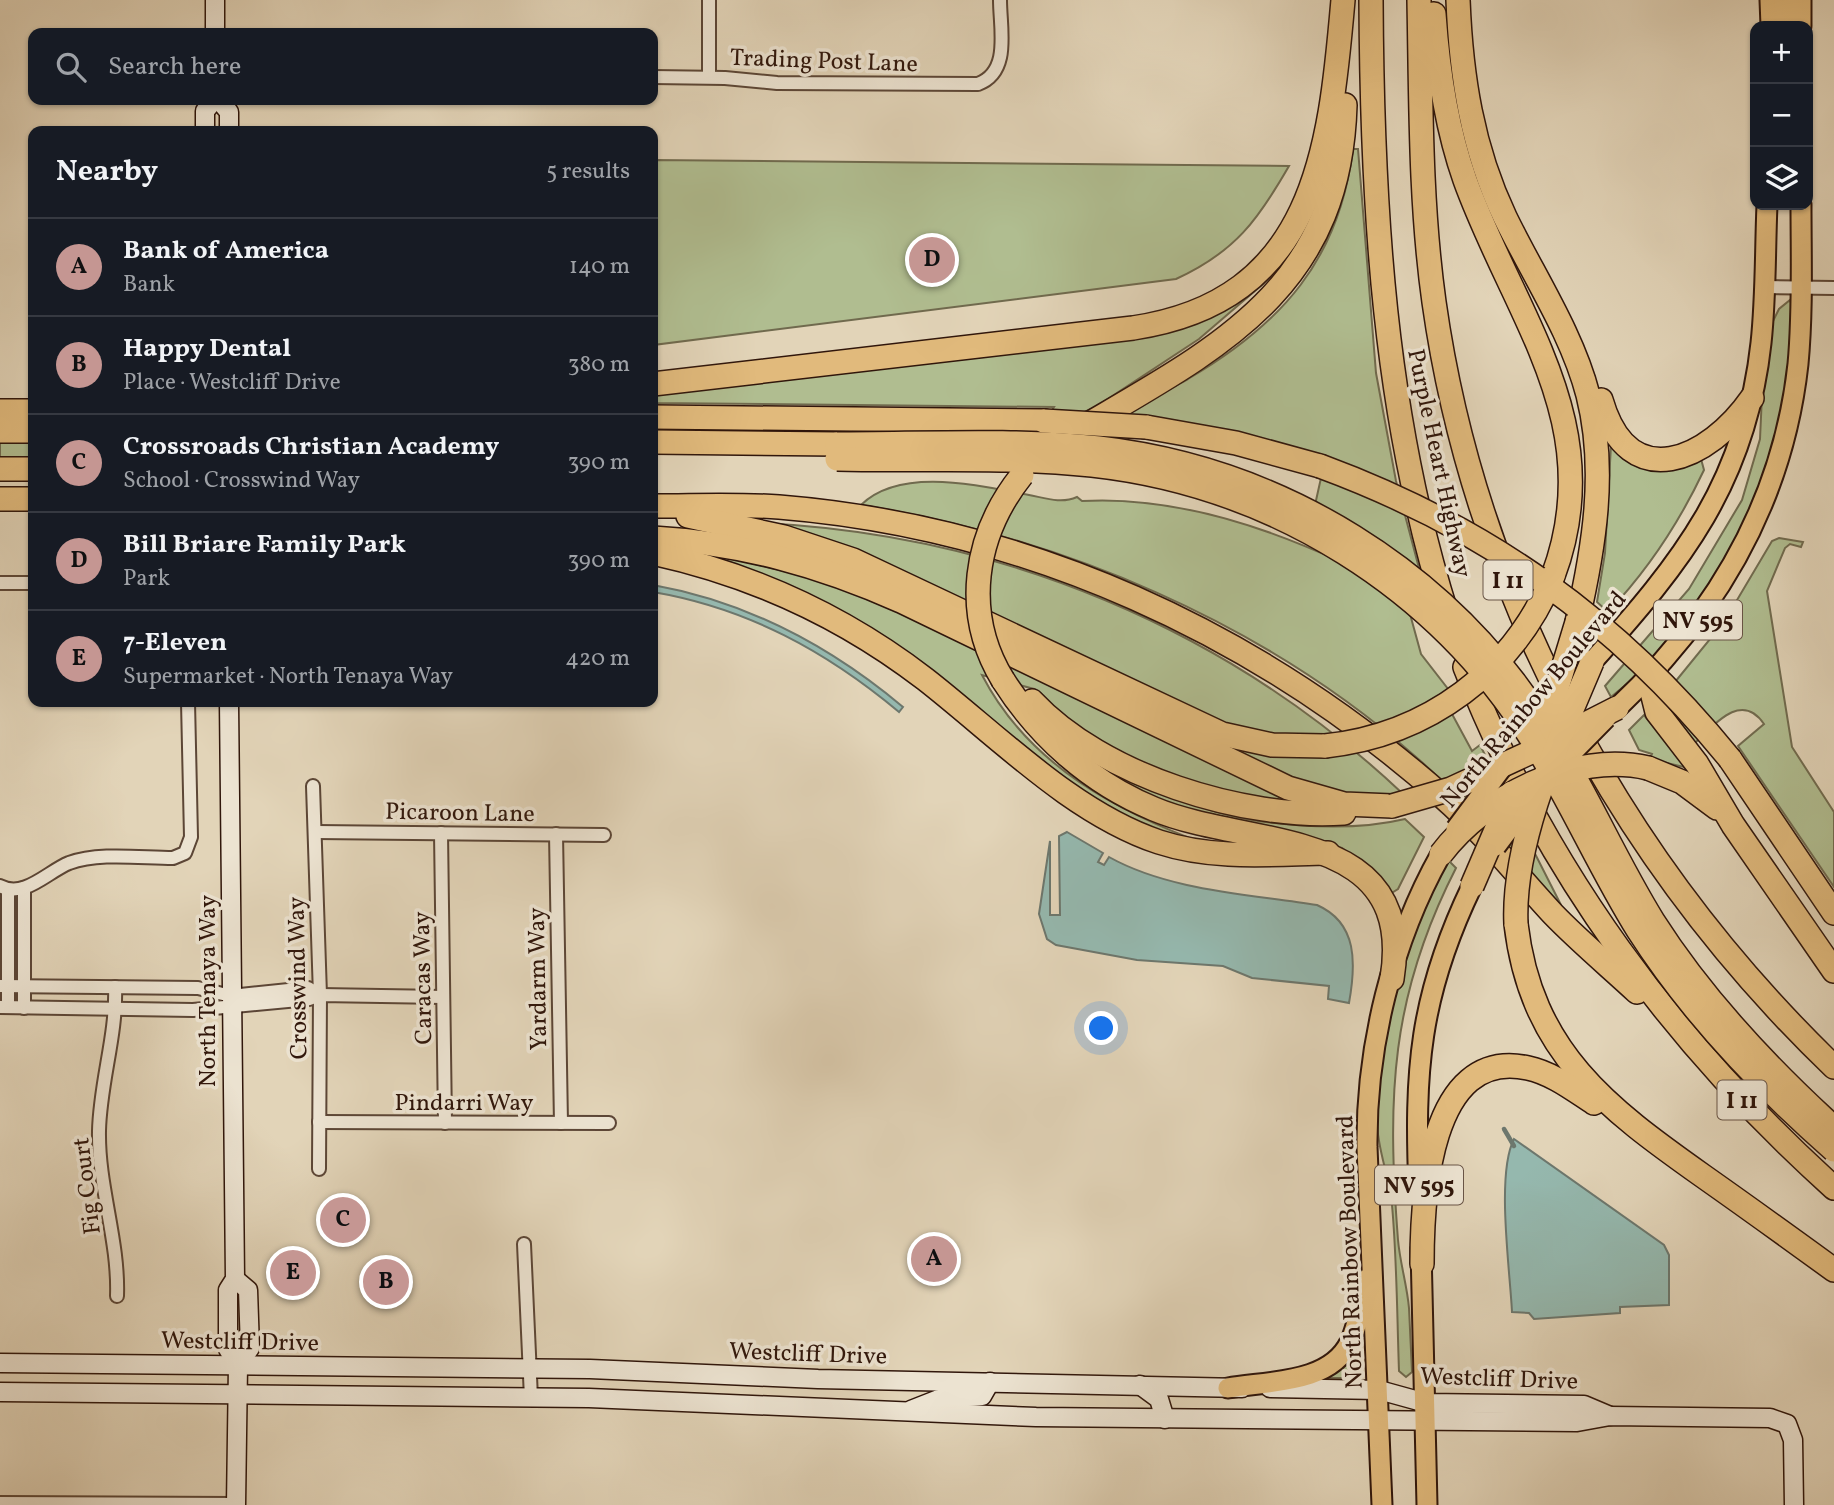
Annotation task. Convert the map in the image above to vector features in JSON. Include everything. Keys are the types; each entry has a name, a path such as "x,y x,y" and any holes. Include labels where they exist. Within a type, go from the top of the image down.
{"highway":[{"path":"658,383 1133,328 1174,320 1213,304 1240,286 1272,257 1296,222 1310,193 1331,116 1343,0"},
{"path":"1343,0 1345,101 1342,150 1327,210 1298,264 1268,302 1231,335 1072,433 1022,475 991,524 978,574 978,604 992,660 1003,680 1024,712 1049,739 1087,771 1129,797 1197,825 1296,844 1328,853 1351,865 1381,897 1394,932 1392,979"},
{"name":"Purple Heart Highway","path":"1371,0 1374,189 1385,326 1406,456 1443,603 1482,712 1514,782 1598,919 1656,999 1770,1128 1834,1188"},
{"path":"658,508 770,533 846,557 1223,734 1272,745 1325,746 1393,732 1433,713 1467,691 1515,642 1536,610 1553,576 1570,509 1571,468 1566,421 1551,376 1483,226 1460,165 1442,92 1434,12 1422,0"},
{"name":"Purple Heart Highway","path":"1422,0 1423,186 1435,304 1464,448 1506,575 1571,719 1634,826 1676,887 1737,963 1834,1066"},
{"path":"1458,0 1463,78 1482,159 1506,218 1581,371 1596,443 1595,529 1577,622 1549,711 1472,886"},
{"path":"1550,306 1587,360 1609,425 1623,443 1637,452 1664,460 1693,454 1732,423 1752,398"},
{"path":"0,411 28,411"},
{"path":"658,417 1044,421 1146,427 1236,443 1320,466 1430,512 1534,573 1591,616 1645,664 1730,759 1834,913"},
{"path":"0,431 28,431"},
{"path":"658,442 1061,463 1131,471 1196,486 1250,504 1318,537 1367,567 1422,609 1491,682 1540,753 1626,910 1664,968 1743,1062 1834,1150"},
{"path":"658,458 1052,445 1146,456 1212,471 1266,491 1318,516 1373,549 1442,603 1503,667 1553,739 1648,914 1670,946 1756,1051 1834,1128"},
{"path":"0,468 28,468"},
{"path":"0,499 28,499"},
{"path":"658,507 800,509 945,533 1086,576 1198,627 1324,703 1430,786 1495,846 1553,913 1693,1044"},
{"path":"658,538 719,543 774,555 837,574 901,601 1288,788 1333,802 1392,806"},
{"path":"658,554 704,564 750,579 842,623 924,679 1081,802 1134,832 1167,844 1209,853 1328,853"},
{"path":"1592,662 1560,737 1520,866 1517,924 1533,992 1554,1036 1592,1090 1633,1126"},
{"path":"1656,670 1651,692 1655,709 1697,764 1733,825 1834,971"},
{"path":"1003,680 1025,693 1059,726 1140,772 1200,794 1256,808 1306,813 1343,813 1392,806 1438,794 1503,766 1617,708"},
{"path":"1441,854 1473,818 1511,796 1546,779 1595,765 1623,764 1648,768 1695,791 1733,825"},
{"path":"1422,1264 1425,1194 1440,1125 1456,1094 1476,1077 1507,1067 1529,1068 1559,1081 1633,1126 1834,1269"}],"main road":[{"path":"215,0 215,28"},
{"path":"1770,0 1771,21"},
{"path":"1784,0 1785,21"},
{"path":"1801,0 1801,21"},
{"path":"206,126 212,105"},
{"path":"211,126 212,105"},
{"path":"214,105 229,112 229,126"},
{"name":"North Rainbow Boulevard","path":"1379,1406 1368,1101 1379,1026 1408,926 1441,854 1479,796 1549,711 1661,584 1697,533 1733,462 1752,398 1762,343 1767,210"},
{"name":"NV 595","path":"1427,1505 1416,1115 1419,1060 1427,1012 1440,961 1472,886 1509,827 1546,779 1656,670 1692,628 1728,575 1770,485 1793,397 1800,334 1801,210"},
{"name":"North Tenaya Way","path":"229,707 235,1279 228,1290 228,1349 238,1380 236,1505"},
{"path":"1228,1388 1310,1374 1337,1360 1353,1336 1372,1257"},
{"name":"Westcliff Drive","path":"0,1363 530,1398 905,1413 1165,1419 1379,1406 1426,1412"},
{"name":"Westcliff Drive","path":"0,1392 530,1368 818,1379 1135,1383 1228,1388 1426,1412 1584,1405 1610,1416 1770,1418 1787,1424 1791,1432 1794,1505"},
{"path":"816,1409 818,1379"},
{"path":"905,1413 939,1399 982,1396 990,1382"},
{"path":"1135,1383 1159,1399 1165,1419"},
{"name":"NV 595","path":"1379,1406 1382,1505"}],"street":[{"path":"709,0 709,77"},
{"name":"Trading Post Lane","path":"658,77 709,77 777,83 969,85 992,77 1000,58 1000,0"},
{"path":"1764,287 1834,288"},
{"path":"0,583 28,583"},
{"path":"188,707 191,836 185,853 173,858 85,859 68,863 24,888 4,888 4,1007 193,1010 231,1001 309,999 320,995 443,997"},
{"name":"Crosswind Way","path":"313,786 320,995 319,1169"},
{"name":"Picaroon Lane","path":"316,832 604,835"},
{"name":"Caracas Way","path":"441,833 445,1123"},
{"name":"Yardarm Way","path":"556,834 561,1123"},
{"path":"24,888 24,1008"},
{"path":"4,986 198,988 231,1001"},
{"name":"Fig Court","path":"115,987 116,1009 99,1129 100,1166 118,1265 117,1296"},
{"name":"Pindarri Way","path":"319,1122 608,1124"},
{"path":"524,1244 530,1398"},
{"path":"0,1503 236,1505"}],"green space":[{"path":"1353,149 1358,149 1376,373 1396,481 1420,572 1410,614 1421,654 1452,694 1452,714 1472,751 1480,745 1561,905 1472,811 1416,757 1356,709 1293,665 1226,626 1156,592 1084,563 1011,539 936,519 861,505 878,493 919,482 988,487 1053,500 1077,497 1082,501 1148,503 1181,508 1246,525 1339,561 1315,505 1321,478 1213,450 1102,433 1133,410 1222,358 1278,311 1319,256 1335,224 1346,188"},
{"path":"658,160 1289,166 1267,203 1230,246 1197,269 1176,279 658,344"},
{"path":"1296,237 1289,257 1263,284 1199,339 1094,408 1038,431 1054,407 658,403 658,390 1183,328 1228,304"},
{"path":"1790,300 1793,328 1787,378 1778,424 1749,512 1729,554 1705,594 1677,632 1646,666 1611,697 1605,686 1689,589 1742,500 1760,439 1762,395 1772,323 1779,309"},
{"path":"0,441 28,441 28,458 0,458"},
{"path":"1611,445 1631,457 1666,466 1701,459 1704,470 1662,545 1608,612 1597,602 1605,553"},
{"path":"760,523 849,531 937,547 1022,570 1105,600 1185,638 1262,683 1334,734 1402,793 1371,796 1312,788"},
{"path":"1779,538 1803,542 1801,547 1790,544 1785,548 1767,591 1792,747 1834,812 1834,887 1738,746 1764,724 1755,714 1746,710 1728,714 1694,744 1669,711 1675,682 1724,622 1772,541"},
{"path":"706,556 726,557 843,589 917,620 1291,800 1279,802 1186,782 1108,747 1051,708 1034,689 982,675 1002,707 1025,735 1051,760 1080,782 1143,818 1211,846 1194,843 1109,812 980,714"},
{"path":"1644,715 1653,726 1656,725 1688,768 1650,759 1652,754 1639,750 1629,730"},
{"path":"1078,750 1179,798 1217,812 1270,823 1299,825 1355,826 1405,819 1424,837 1398,889 1390,894 1371,870 1342,848 1166,803 1131,786"},
{"path":"1448,860 1456,868 1434,915 1418,960 1398,1049 1394,1093 1395,1188 1399,1249 1409,1308 1412,1372 1406,1377 1399,1371 1394,1226 1391,1195 1378,1132 1378,1087 1388,1020 1397,986 1419,921"},
{"path":"1358,1344 1359,1378 1325,1378"}],"water":[{"path":"658,586 722,603 786,629 846,664 903,707 899,712 843,670 784,635 721,609 658,593"},
{"path":"1067,832 1103,853 1098,862 1104,865 1109,857 1158,877 1210,890 1317,905 1340,922 1351,946 1353,974 1349,1003 1328,999 1329,986 1252,978 1223,966 1137,960 1056,945 1047,939 1039,914 1050,841 1050,915 1060,915 1059,836"},
{"path":"1514,1139 1664,1245 1669,1255 1669,1305 1620,1307 1620,1313 1534,1319 1529,1313 1512,1312 1505,1198 1509,1155"}],"waterway":[{"path":"1504,1129 1514,1146"}],"place":[{"name":"Bill Briare Family Park","path":"932,260"},
{"name":"Crossroads Christian Academy","path":"343,1220"},
{"name":"Bank of America","path":"934,1259"},
{"name":"7-Eleven","path":"293,1273"},
{"name":"Happy Dental","path":"386,1282"}]}
